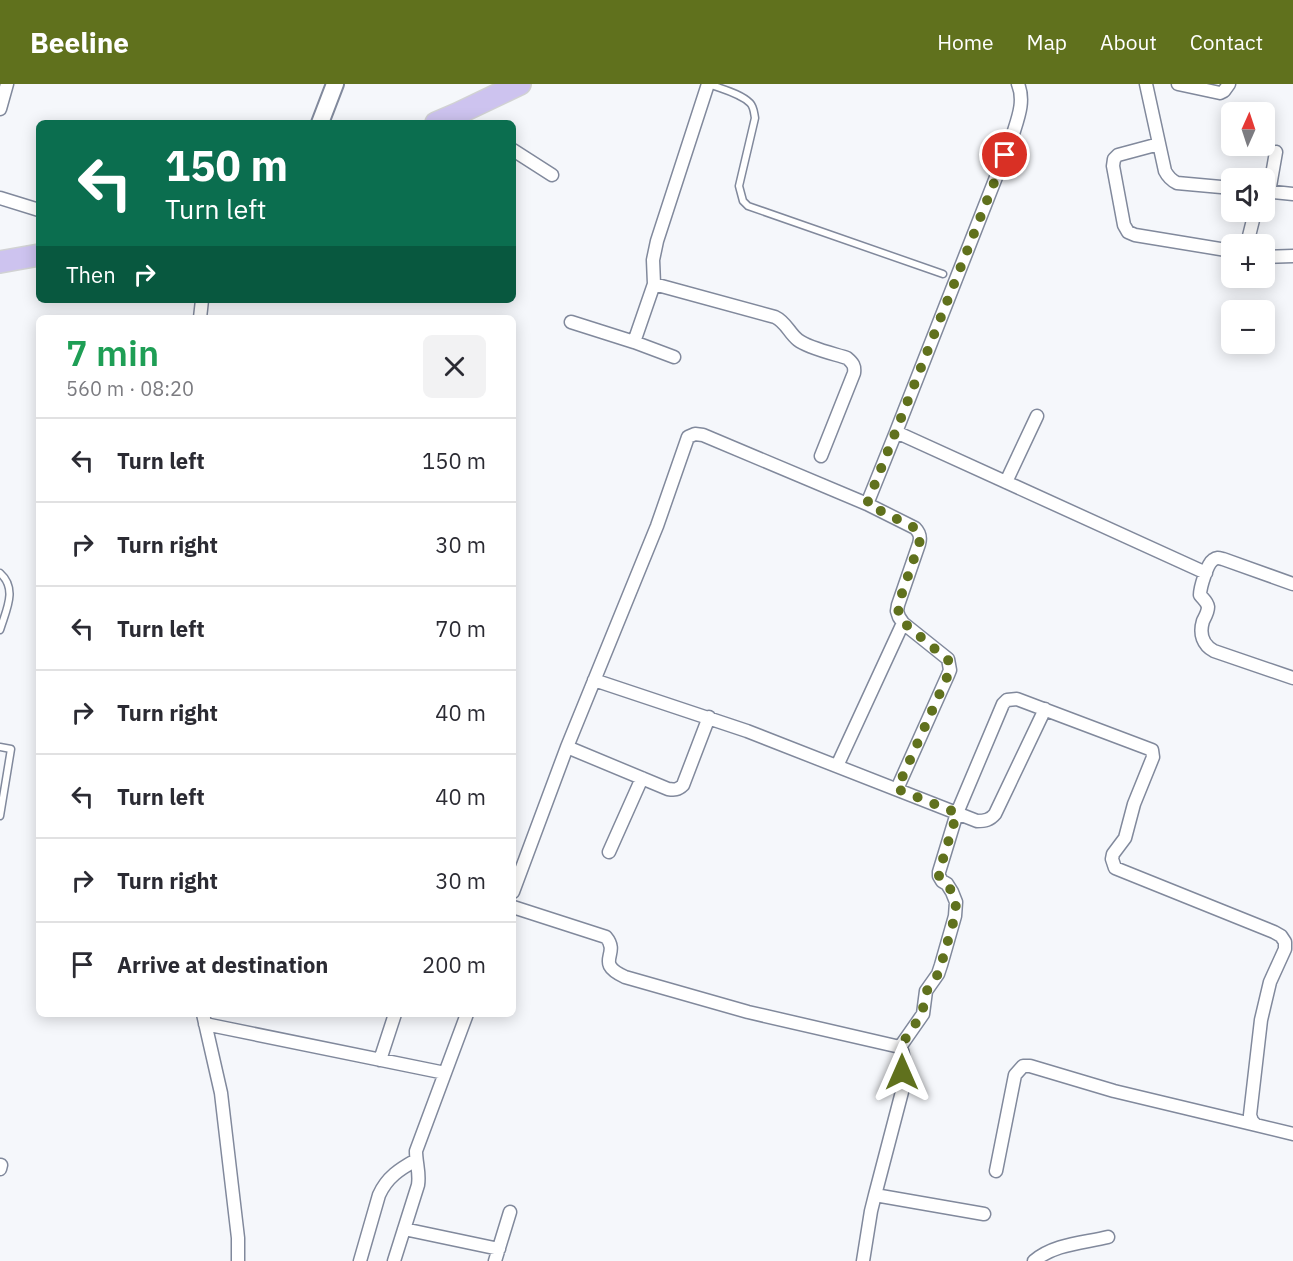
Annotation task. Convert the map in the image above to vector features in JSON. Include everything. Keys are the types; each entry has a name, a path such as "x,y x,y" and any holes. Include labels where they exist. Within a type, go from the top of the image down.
{"highway":[{"path":"464,119 520,84"},
{"path":"0,262 36,256"}],"street":[{"path":"0,109 7,84"},
{"path":"321,120 335,84"},
{"path":"634,342 654,284 653,260 657,241 709,84"},
{"path":"867,504 1014,134 1022,105 1022,91 1018,84"},
{"path":"1146,84 1165,171 1171,180 1177,183 1221,187"},
{"path":"1178,84 1220,93 1228,84"},
{"path":"1159,144 1118,155 1114,159 1113,166 1124,225 1128,232 1221,249"},
{"path":"516,152 552,175"},
{"path":"1272,168 1276,152"},
{"path":"1275,192 1293,194"},
{"path":"0,198 36,209"},
{"path":"1275,257 1293,256"},
{"path":"654,284 775,317 782,320 792,335 801,343 847,358 853,363 854,373 821,456"},
{"path":"571,322 674,357"},
{"path":"1006,482 1037,416"},
{"path":"896,432 1206,573"},
{"path":"516,884 567,747 657,526 688,437 695,434 703,435 867,504 919,532 919,544 898,605 899,617 948,660 950,669 897,789"},
{"path":"1293,584 1217,558 1209,564 1200,595 1208,606 1201,633 1207,647 1293,678"},
{"path":"837,766 903,622"},
{"path":"594,680 709,717 977,821 992,819 1045,709"},
{"path":"900,1047 922,1014 926,992 938,974 955,916 956,902 947,884 939,876 939,872 957,813 1003,704 1006,699 1017,699 1152,750 1153,757 1134,804 1125,838 1113,854 1115,868 1274,932 1285,942 1285,949 1270,982 1260,1028 1250,1115 1256,1125"},
{"path":"567,747 668,789 680,789 709,717"},
{"path":"609,852 642,778"},
{"path":"516,908 606,937 611,947 608,962 610,967 614,972 625,977 748,1012 900,1047 903,1050 903,1088 871,1211 863,1261"},
{"path":"380,1060 394,1017"},
{"path":"394,1261 419,1177 416,1151 466,1017"},
{"path":"238,1261 238,1238 221,1093 204,1019 445,1073"},
{"path":"996,1171 1015,1075 1023,1066 1030,1066 1114,1091 1293,1134"},
{"path":"360,1261 383,1185 399,1170 416,1160"},
{"path":"875,1195 984,1214"},
{"path":"404,1229 497,1255 510,1212"},
{"path":"1034,1261 1057,1248 1108,1238"}],"lane":[{"path":"709,84 741,97 754,109 755,118 739,186 743,201 748,206 942,274"},
{"path":"0,573 6,578 10,595 0,630"},
{"path":"0,747 11,749 0,816"}],"route":[{"path":"902,1072 903,1050 900,1047 922,1014 926,992 938,974 955,916 956,902 950,888 939,876 939,872 957,813 897,789 948,675 950,664 903,622 897,611 919,544 919,532 867,504 1005,155"}]}
